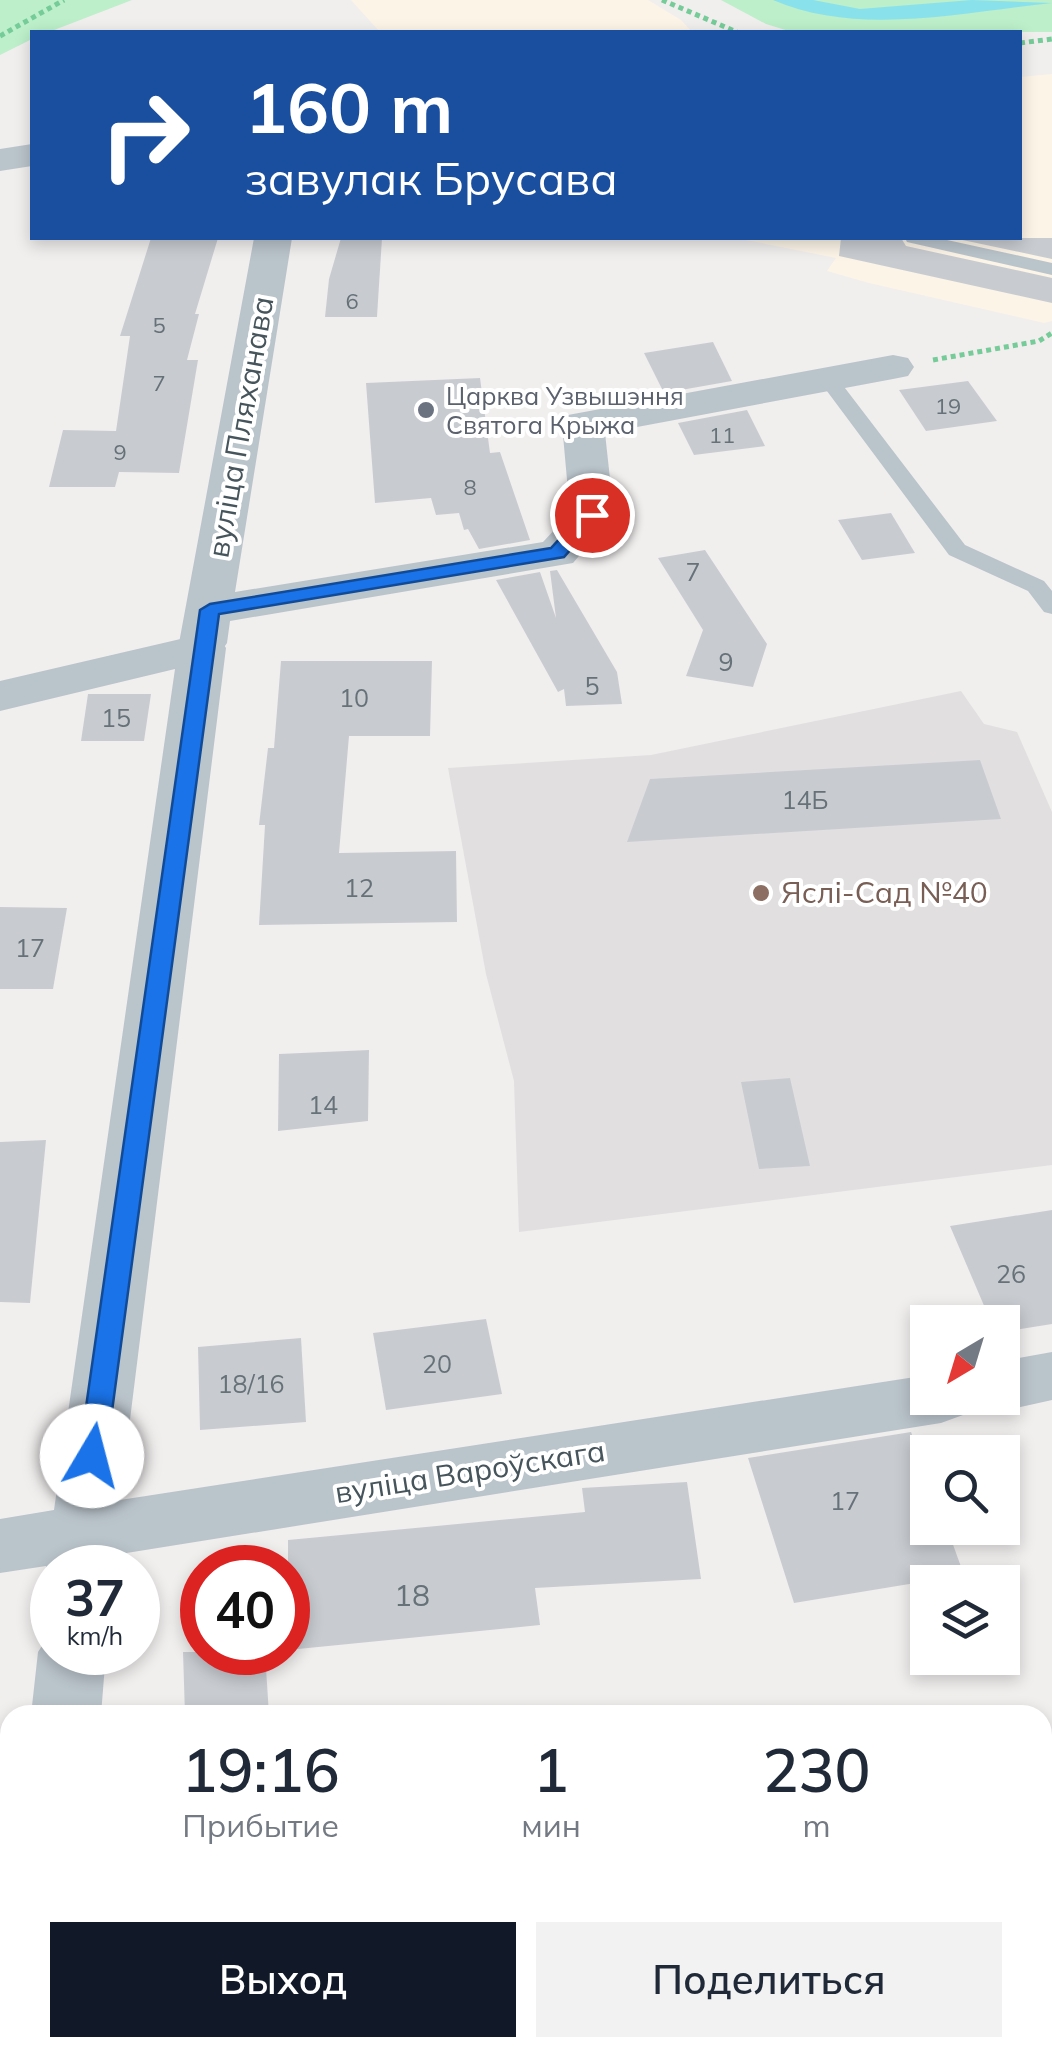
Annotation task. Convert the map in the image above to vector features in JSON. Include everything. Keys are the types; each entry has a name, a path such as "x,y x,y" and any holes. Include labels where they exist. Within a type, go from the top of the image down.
{"street":[{"path":"0,148 30,146"},
{"path":"0,160 30,155"},
{"name":"вуліца Пляханава","path":"82,1545 206,629 273,240"},
{"path":"0,696 206,629 557,553 592,515 583,424 893,367"},
{"path":"1020,1382 1052,1376"},
{"name":"вуліца Вароўскага","path":"109,1545 910,1403"},
{"name":"вуліца Вароўскага","path":"0,1546 30,1547"},
{"path":"67,1705 70,1675"}],"lane":[{"path":"923,240 1052,268"},
{"path":"828,379 957,550 1036,586 1052,607"}],"path":[{"path":"0,36 64,0"},
{"path":"662,0 731,30"},
{"path":"1022,42 1052,40"},
{"path":"893,367 1039,342 1052,333"}],"shaded area":[{"path":"351,0 648,0 690,30 378,30"},
{"path":"1052,74 1052,321 1044,323 869,283 827,271 836,258 746,240 1022,240 1022,77"},
{"name":"Яслі-Сад №40","path":"961,691 984,724 1017,732 1052,812 1052,1165 519,1232 514,1081 486,974 448,768 651,755"}],"green space":[{"path":"0,0 132,0 54,30 30,30 30,40 0,55"},
{"path":"721,0 1052,0 1052,32 786,30"}],"water":[{"path":"773,0 813,0 860,9 972,0 1052,3 875,20 806,11"}],"building":[{"path":"1052,238 1052,259 962,240"},
{"path":"150,240 217,240 195,314 199,314 187,360 198,360 179,473 119,472 115,487 49,487 63,430 116,431 130,336 120,336"},
{"path":"340,240 382,240 377,317 325,317 329,279"},
{"path":"841,240 902,240 906,246 1052,278 1052,303 839,256"},
{"path":"713,342 732,381 664,393 644,353"},
{"path":"480,378 490,453 500,452 530,540 479,549 468,529 464,530 459,513 436,515 431,498 375,503 366,383"},
{"path":"968,381 997,421 926,431 899,390"},
{"path":"747,410 765,446 694,455 678,423"},
{"path":"891,513 915,553 862,560 838,520"},
{"path":"705,550 767,644 753,687 686,676 703,630 658,558"},
{"path":"557,570 617,672 622,704 566,706 564,689 558,692 496,580 540,572 556,618 550,571"},
{"path":"281,661 432,661 430,736 349,736 339,853 456,851 457,922 259,925 265,825 259,825 268,748 274,748"},
{"path":"88,694 151,694 144,741 81,741"},
{"path":"980,760 1001,819 627,842 650,779"},
{"path":"0,907 67,908 53,989 0,989"},
{"path":"369,1050 368,1121 278,1131 279,1054"},
{"path":"790,1078 810,1166 759,1169 741,1082"},
{"path":"46,1140 30,1303 0,1302 0,1142"},
{"path":"1052,1210 1052,1324 1020,1329 1020,1305 984,1305 950,1226"},
{"path":"486,1319 502,1394 386,1410 373,1333"},
{"path":"301,1338 306,1422 200,1430 198,1347"},
{"path":"911,1432 910,1545 953,1545 960,1565 910,1565 910,1584 794,1603 748,1458"},
{"path":"687,1482 701,1579 535,1588 540,1625 310,1648 310,1545 288,1545 288,1540 585,1512 582,1488"},
{"path":"184,1675 266,1675 268,1705 185,1705"}],"place":[{"name":"Царква Узвышэння Святога Крыжа","path":"426,410"},
{"name":"Яслі-Сад №40","path":"761,893"}],"route":[{"path":"92,1456 210,610 557,553 592,515"}]}
